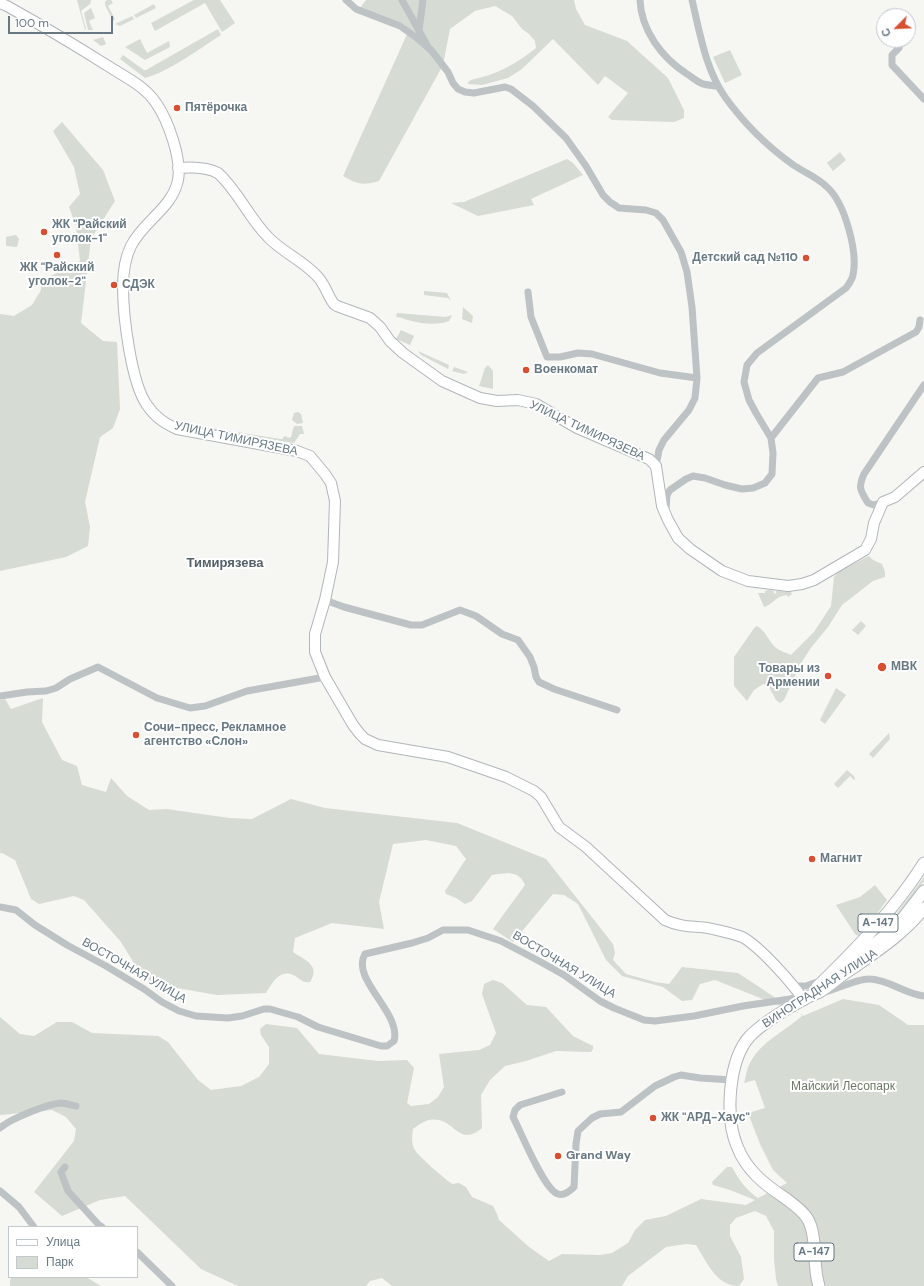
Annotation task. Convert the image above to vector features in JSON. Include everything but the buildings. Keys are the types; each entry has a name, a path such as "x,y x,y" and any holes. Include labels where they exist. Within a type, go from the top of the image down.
{"main road":[{"name":"А-147","path":"805,997 875,927 924,863"},
{"name":"А-147","path":"805,997 865,949 883,937 903,918 924,891"},
{"name":"ВИНОГРАДНАЯ УЛИЦА","path":"819,1286 816,1272 813,1235 808,1219 799,1209 766,1185 750,1171 743,1161 736,1145 732,1128 731,1109 732,1080 736,1062 749,1037 805,997 820,991 881,949 906,928 924,908"}],"street":[{"name":"УЛИЦА ТИМИРЯЗЕВА","path":"346,0 356,9 400,26 417,38 430,50 448,72 453,83 458,89 465,92 474,93 505,87 511,89 533,106 573,146 603,195 610,202 620,208 646,210 656,213 663,220 681,252 687,272 692,307 697,378 695,398 689,410 664,440 659,450 656,466 662,506 678,538 690,549 722,571 748,581 788,586 802,584 814,580 865,550 871,539 874,523 883,502"},
{"path":"402,0 430,50"},
{"path":"419,31 423,0"},
{"path":"640,0 647,28 654,42 666,57 679,69 701,84 718,86"},
{"path":"692,0 704,52 718,86 737,112 757,134 792,164 827,186 842,210 852,240 853,275 846,288 757,353 747,364 744,382 749,400 771,438 818,378 843,372 916,332 919,327 920,320"},
{"name":"УЛИЦА ТИМИРЯЗЕВА","path":"0,4 7,6 63,37 143,88 161,111 176,152 178,179 174,192 169,201 136,237 131,245 126,260 123,286 123,302 130,353 141,393 145,404 162,422 177,429 297,451 310,456 331,483 335,501 333,562 314,642 315,652 326,676 353,725 365,739 378,745 448,757 506,777 534,792 541,797 559,826 586,847 665,920 676,925 707,928 743,937 758,949 805,997"},
{"path":"899,48 892,55 892,65 924,99"},
{"name":"УЛИЦА ТИМИРЯЗЕВА","path":"178,168 202,168 218,173 267,237 318,276 334,304 370,318 380,327 390,341 403,353 442,381 480,398 497,402 518,400 536,404 577,428 649,459 656,466"},
{"path":"528,292 531,318 547,357 560,357 578,353 592,354 660,373 697,378"},
{"path":"924,385 864,474 860,484 862,493 868,503 874,505 883,502 895,497 924,472"},
{"name":"УЛИЦА ТИМИРЯЗЕВА","path":"668,520 666,506 667,495 670,490 693,476 742,489 753,488 765,483 772,474 773,454 771,438"},
{"path":"325,600 411,626 422,625 460,610 476,616 502,634 518,640 530,657 539,682 617,710"},
{"path":"0,696 46,691 56,688 70,679 98,667 157,698 190,708 205,706 247,691 326,676"},
{"name":"ВОСТОЧНАЯ УЛИЦА","path":"0,907 16,910 67,945 106,966 144,989 162,1002 179,1011 196,1016 228,1018 242,1016 264,1009 270,1009 298,1017 318,1027 381,1046 387,1046 394,1041 395,1031 388,1015 365,974 362,963 365,954 412,943 428,938 444,930 468,930 501,941 564,975 600,1001 644,1020 665,1020 805,997"},
{"path":"793,986 806,986 825,978"},
{"path":"805,997 832,991 869,979 883,981 914,995 924,996"},
{"path":"562,1092 520,1105 515,1110 513,1117 542,1177 551,1190 558,1194 564,1194 574,1187 578,1131 592,1118 600,1114 621,1112 655,1086 674,1076 681,1075 732,1080"},
{"path":"0,1128 4,1124 49,1106 61,1103 76,1106"},
{"path":"65,1167 61,1172 68,1190 100,1226"},
{"path":"0,1191 19,1207 33,1226"},
{"path":"138,1253 172,1286"}],"green space":[{"path":"77,0 91,0 90,4 81,11 85,30"},
{"path":"107,0 111,0 113,3 108,6 115,19 113,21 105,5"},
{"path":"194,0 220,0 235,23 222,32 205,3 155,31 151,23"},
{"path":"366,0 574,0 576,9 585,25 627,41 668,78 684,110 684,118 674,122 612,120 608,117 628,93 605,76 598,85 553,39 522,69 508,78 482,85 468,84 471,80 489,75 505,68 536,48 535,41 522,29 512,16 495,6 475,11 450,29 443,65 379,181 364,184 352,181 343,176 408,32 357,12"},
{"path":"154,4 156,8 136,18 134,15"},
{"path":"91,8 95,18 89,21 93,30 88,30 84,13"},
{"path":"132,16 134,19 120,26 115,24"},
{"path":"218,29 221,35 194,53 155,75 145,78 120,59 123,55 146,70"},
{"path":"103,37 106,44 101,46 93,40"},
{"path":"140,39 147,53 169,41 170,47 145,60 125,47"},
{"path":"730,50 742,75 725,83 713,57"},
{"path":"62,122 103,170 115,201 91,239 81,323 103,341 117,342 120,409 113,428 100,437 85,502 90,527 88,546 66,557 0,571 0,314 14,316 32,305 41,290 41,285 47,278 80,261 76,226 69,207 80,194 74,167 53,131"},
{"path":"840,152 846,160 833,171 827,163"},
{"path":"567,159 573,163 583,175 531,199 534,205 478,216 451,203 464,202"},
{"path":"16,235 19,239 17,247 6,246 6,237"},
{"path":"424,291 447,293 451,301 448,298 424,295"},
{"path":"463,307 473,316 472,323 462,319"},
{"path":"397,313 446,317 452,315 449,321 430,324 396,317"},
{"path":"401,330 414,336 410,345 396,339"},
{"path":"418,351 449,365 448,369 421,355"},
{"path":"488,365 493,371 493,389 479,386 485,368"},
{"path":"454,367 468,372 464,374 452,371"},
{"path":"298,412 301,414 303,423 297,424 292,420 294,413"},
{"path":"199,426 283,439 283,437 286,436 288,438 291,437 294,426 302,426 304,434 300,434 294,443 199,428"},
{"path":"869,556 873,560 882,564 885,577 873,581 842,605 800,665 784,700 780,703 776,700 769,687 763,684 754,690 747,701 734,686 734,657 755,627 757,626 763,631 776,648 791,655 814,632 831,606 834,577 839,571"},
{"path":"765,591 774,591 774,594 776,591 791,592 792,594 788,597 787,595 779,597 764,607 758,593 765,593"},
{"path":"861,621 866,626 858,635 852,630"},
{"path":"836,688 846,695 825,724 820,720"},
{"path":"43,698 42,722 62,760 77,766 82,785 106,792 111,778 127,796 149,810 167,809 229,818 252,819 291,799 325,808 457,823 546,859 613,944 615,953 613,960 626,974 655,982 669,984 682,967 738,973 799,1013 715,980 700,984 692,1000 682,1001 663,987 622,976 606,960 578,904 564,895 553,894 513,942 493,929 525,885 522,880 516,875 512,874 492,875 472,901 465,904 446,894 445,891 466,859 456,846 426,840 393,844 379,902 384,929 332,923 295,938 293,952 307,961 313,968 314,972 310,982 303,981 293,975 284,974 276,978 266,993 217,995 154,984 140,973 121,942 84,900 74,896 39,904 31,899 15,860 0,853 0,700 5,699 11,709"},
{"path":"889,733 890,739 873,758 869,754"},
{"path":"847,770 854,776 855,779 854,780 850,776 838,788 834,784"},
{"path":"924,877 924,881 899,916 897,913"},
{"path":"875,885 887,900 858,936 855,934 836,905 860,897"},
{"name":"Майский Лесопарк","path":"493,980 502,983 527,1005 546,1007 573,1036 593,1046 593,1049 591,1052 556,1051 505,1066 490,1080 481,1095 482,1128 467,1135 461,1133 445,1122 429,1120 413,1129 413,1145 417,1153 440,1175 453,1184 459,1183 466,1187 472,1197 493,1206 499,1220 529,1247 549,1261 562,1254 600,1255 612,1253 628,1243 635,1230 645,1220 666,1216 701,1199 746,1205 755,1200 713,1185 712,1182 727,1167 732,1167 743,1184 758,1198 787,1183 773,1170 760,1144 748,1113 765,1108 755,1080 744,1083 749,1065 760,1049 773,1037 802,1016 843,999 879,1005 908,1025 924,1025 924,1286 778,1286 774,1259 774,1231 766,1216 755,1211 736,1218 730,1225 730,1236 741,1257 744,1279 739,1286 731,1285 718,1278 696,1245 686,1244 666,1247 628,1276 622,1286 392,1286 382,1278 370,1281 366,1286 238,1286 201,1269 125,1196 100,1200 62,1216 34,1192 74,1141 76,1129 66,1117 52,1110 0,1115 0,1017 20,1034 34,1036 57,1022 72,1022 92,1033 158,1036 168,1042 198,1080 211,1090 241,1086 259,1077 269,1064 269,1047 261,1035 260,1029 266,1024 297,1028 319,1054 378,1061 407,1060 414,1068 407,1103 411,1106 429,1104 438,1097 444,1087 439,1054 479,1050 490,1045 496,1033 482,994 484,984"},
{"path":"11,1278 88,1278 101,1286 10,1286"}],"place":[{"name":"Пятёрочка","path":"177,108"},
{"name":"ЖК \"Райский уголок-1\"","path":"44,232"},
{"name":"ЖК \"Райский уголок-2\"","path":"57,255"},
{"name":"Детский сад №110","path":"806,258"},
{"name":"СДЭК","path":"114,285"},
{"name":"Военкомат","path":"526,370"},
{"name":"МВК","path":"882,667"},
{"name":"Товары из Армении","path":"828,676"},
{"name":"Сочи-пресс, Рекламное агентство «Слон»","path":"136,735"},
{"name":"Магнит","path":"812,859"},
{"name":"ЖК \"АРД-Хаус\"","path":"653,1118"},
{"name":"Grand Way","path":"558,1156"}],"district":[{"name":"Тимирязева","path":"225,564"}]}
